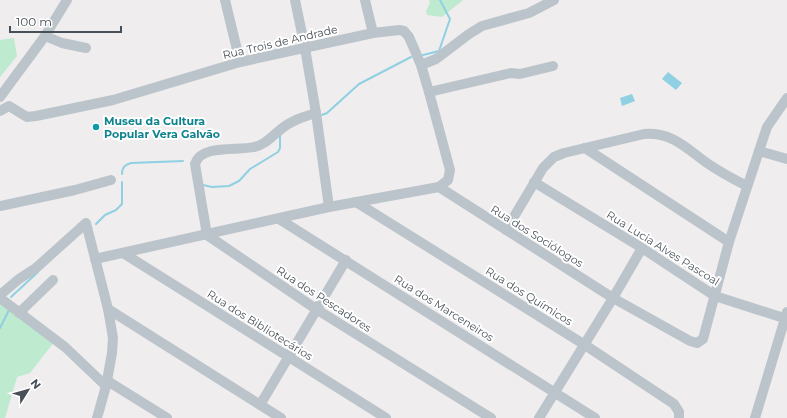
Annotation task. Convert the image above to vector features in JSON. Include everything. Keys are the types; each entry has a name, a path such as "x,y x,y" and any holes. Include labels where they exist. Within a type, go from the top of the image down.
{"street":[{"path":"0,96 45,36 67,0"},
{"path":"226,0 240,62"},
{"path":"294,0 305,48 316,113 329,207"},
{"path":"365,0 373,33"},
{"path":"421,65 436,59 482,26 529,13 554,0"},
{"name":"Rua Trois de Andrade","path":"1,108 9,106 27,117 36,116 113,100 240,62 373,33 399,30 404,31 409,37 421,65 450,170 448,180 439,187"},
{"path":"45,36 62,43 86,48"},
{"path":"429,92 511,73 520,74 553,66"},
{"path":"715,296 729,242 767,127 787,98"},
{"path":"207,235 195,164 196,160 202,154 221,149 242,149 262,145 295,120 316,113"},
{"path":"506,230 543,168 554,157 644,134 654,133 676,141 725,175 748,186"},
{"path":"585,148 729,242"},
{"path":"759,151 787,159"},
{"path":"0,206 75,190 111,180"},
{"name":"Rua Lucia Alves Pascoal","path":"534,182 642,248 715,296 786,316"},
{"path":"95,259 329,207 439,187"},
{"name":"Rua dos Sociólogos","path":"439,187 613,298 690,341 697,342 703,339 715,296"},
{"name":"Rua dos Químicos","path":"356,202 585,345 674,404 679,412 679,418"},
{"name":"Rua dos Marceneiros","path":"279,219 595,418"},
{"path":"0,295 19,279 36,268 86,223 108,309 113,338 112,353 97,418"},
{"name":"Rua dos Pescadores","path":"207,235 316,309 491,418"},
{"path":"539,418 585,345 642,248"},
{"name":"Rua dos Bibliotecários","path":"123,253 386,418"},
{"path":"260,405 346,260"},
{"path":"20,313 53,280"},
{"path":"0,298 106,383 167,418"},
{"path":"108,309 281,418"},
{"path":"755,418 786,316"}],"green space":[{"path":"429,0 463,0 442,17 427,15 426,11 430,3"},
{"path":"14,38 17,56 0,77 0,40"},
{"path":"0,302 54,342 30,373 17,377 5,418 0,418"}],"water":[{"path":"668,72 682,83 676,90 662,79"},
{"path":"632,94 635,101 622,106 620,98"}],"waterway":[{"path":"423,55 439,51 450,19 440,0"},
{"path":"322,115 327,113 359,84 411,57"},
{"path":"203,185 212,187 229,186 239,181 250,169 278,152 280,148 280,135"},
{"path":"122,174 124,167 131,163 183,161"},
{"path":"96,224 105,215 116,210 122,204 122,182"},
{"path":"11,297 38,272"},
{"path":"0,328 9,310"}],"place":[{"name":"Museu da Cultura Popular Vera Galvão","path":"96,127"}]}
